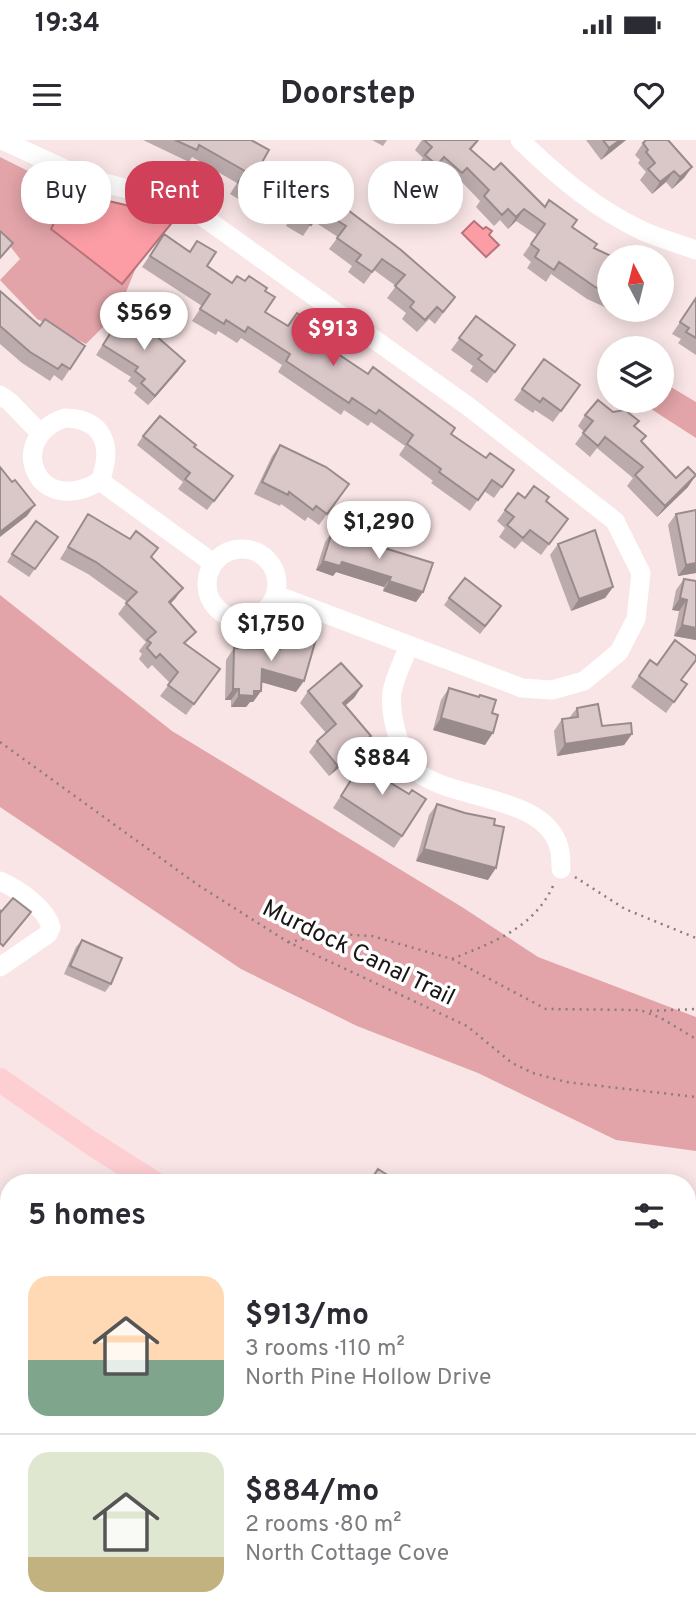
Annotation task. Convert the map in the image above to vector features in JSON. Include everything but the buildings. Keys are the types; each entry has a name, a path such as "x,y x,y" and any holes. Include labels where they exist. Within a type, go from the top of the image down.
{"main road":[{"path":"0,1080 140,1174"}],"street":[{"path":"2,140 82,177 185,204 469,407 615,521 641,573 636,619 619,652 584,681 552,690 522,688 276,595"},
{"path":"520,140 546,166 588,199 645,232 696,250"},
{"path":"0,395 40,433"},
{"path":"65,418 78,418 93,425 102,435 107,449 107,462 100,481 76,492 64,492 50,487 40,478 32,457 40,433 53,422 65,418"},
{"path":"100,481 213,563"},
{"path":"242,548 253,550 271,563 276,573 276,595 270,606 261,614 237,619 216,608 209,598 206,586 207,574 213,563 230,550 242,548"},
{"path":"408,646 393,691 391,709 401,750 415,771 451,789 491,799 523,811 548,826 560,848 561,869"},
{"path":"0,881 26,897 45,915 51,927 48,934 0,967"}],"path":[{"name":"Murdock Canal Trail","path":"0,742 198,885 288,942 456,1020 477,1032 512,1063 534,1073 566,1082 696,1097"},
{"path":"452,959 522,926 547,900 561,869 625,909 696,938"},
{"path":"288,942 337,933 372,936 452,959 546,1009 624,1008 647,1012 696,1009"},
{"path":"647,1012 696,1039"}],"shaded area":[{"path":"0,157 21,168 21,224 111,224 111,202 125,205 125,224 171,224 137,265 118,312 86,344 37,319 0,280 20,259 0,233"},
{"path":"111,202 125,205 125,224 171,224 122,284 51,229 54,224 111,224"},
{"path":"474,221 483,229 486,227 492,231 489,235 499,245 486,257 462,233"},
{"path":"674,389 696,402 696,438 657,413 674,413"},
{"path":"0,595 172,731 462,907 538,957 696,1017 696,1151 616,1140 478,1073 357,1026 241,969 0,807"}]}
